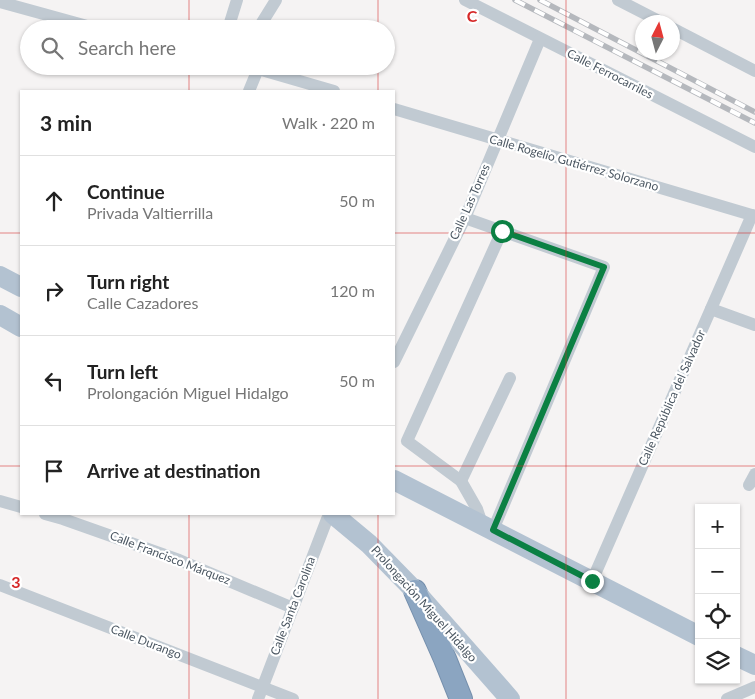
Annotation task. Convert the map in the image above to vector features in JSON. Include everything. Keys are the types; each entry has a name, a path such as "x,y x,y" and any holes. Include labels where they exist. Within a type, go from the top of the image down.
{"highway":[{"path":"415,591 446,659 460,699"}],"main road":[{"path":"0,276 20,286"},
{"path":"0,315 20,326"},
{"path":"395,481 695,634"},
{"name":"Prolongación Miguel Hidalgo","path":"334,515 369,544 415,591 510,699"},
{"path":"740,658 755,665"}],"street":[{"path":"231,20 237,0"},
{"path":"264,20 276,0"},
{"name":"Calle Ferrocarriles","path":"465,0 755,148"},
{"path":"618,0 647,15"},
{"path":"5,5 63,20"},
{"path":"680,32 755,71"},
{"name":"Calle Las Torres","path":"395,360 465,218 540,39"},
{"path":"249,90 251,75"},
{"path":"279,75 331,90"},
{"name":"Calle Rogelio Gutiérrez Solorzano","path":"395,109 754,216"},
{"name":"Calle República del Salvador","path":"592,581 711,309 754,216"},
{"path":"465,218 604,267 487,527"},
{"path":"487,527 461,481 407,441 502,231"},
{"path":"711,309 755,325"},
{"path":"461,481 510,378"},
{"path":"0,501 20,507"},
{"name":"Calle Francisco Márquez","path":"49,515 179,560 293,608"},
{"name":"Calle Santa Carolina","path":"260,693 329,515"},
{"name":"Calle Durango","path":"0,585 260,693 292,699"},
{"path":"727,699 755,687"}],"railway":[{"path":"515,0 755,123"},
{"path":"540,0 755,112"}],"route":[{"path":"502,231 604,267 493,530 592,581"}]}
